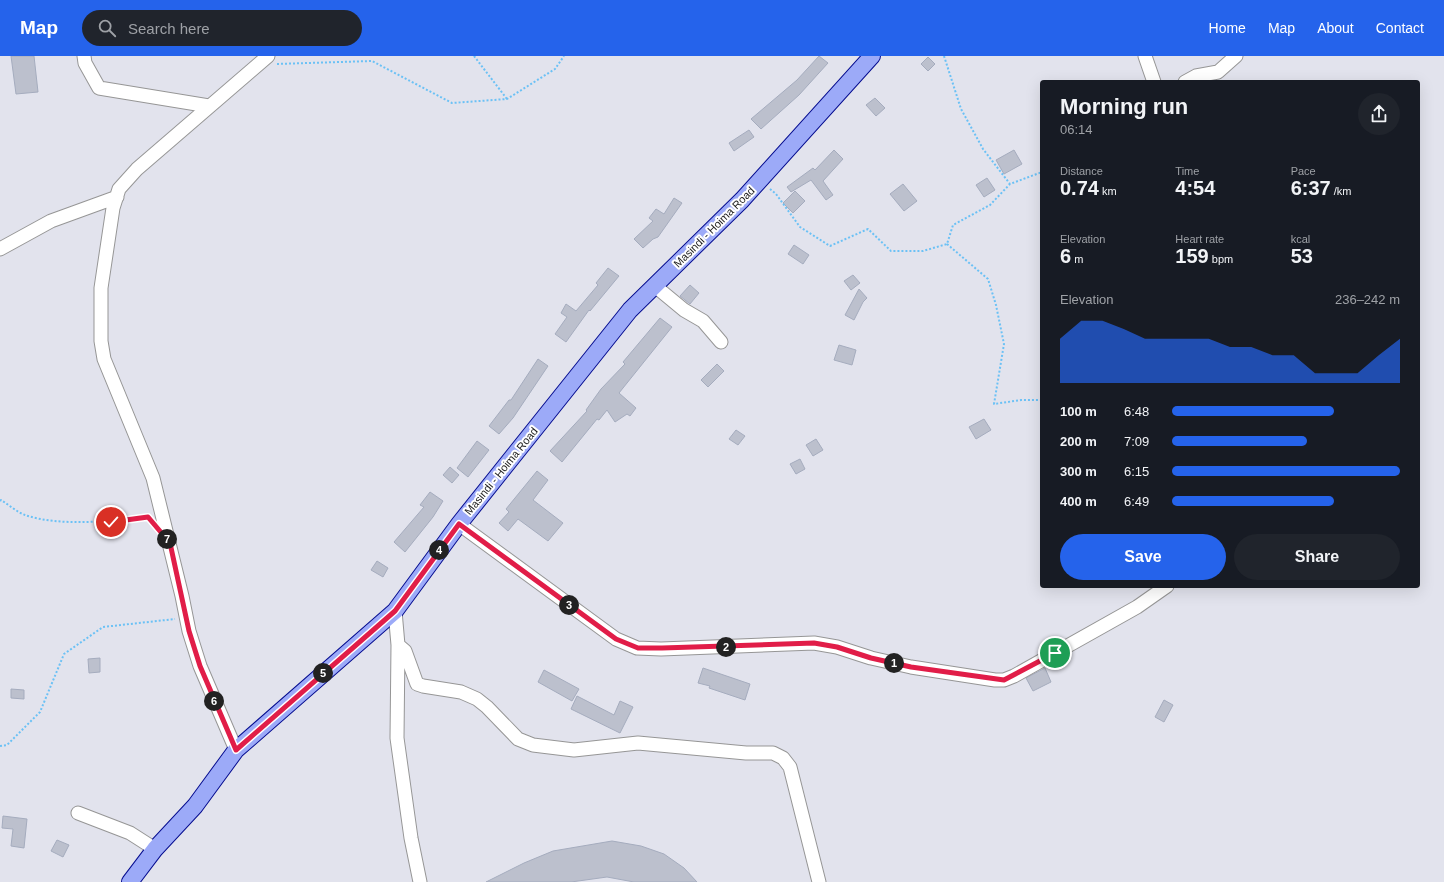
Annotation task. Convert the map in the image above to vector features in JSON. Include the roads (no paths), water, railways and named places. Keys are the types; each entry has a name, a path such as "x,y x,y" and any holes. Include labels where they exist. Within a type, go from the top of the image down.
{"main road":[{"name":"Masindi - Hoima Road","path":"130,882 155,849 195,806 236,750 395,611 459,524 630,310 760,180 872,56"}],"street":[{"path":"84,56 85,63 99,88 209,106"},
{"path":"236,750 200,666 186,617 153,478 104,359 101,341 101,288 113,208 119,189 137,168 268,56"},
{"path":"1145,56 1153,80"},
{"path":"1188,80 1196,76 1218,72 1236,56"},
{"path":"0,249 51,221 116,197"},
{"path":"655,286 684,310 703,321 721,342"},
{"path":"459,524 616,639 638,648 814,643 837,647 871,658 911,667 995,680 1004,680 1014,676 1137,607 1164,588"},
{"path":"395,611 398,645 397,738 411,838 420,882"},
{"path":"398,645 406,651 417,684 461,692 477,699 487,706 518,739 533,745 574,750 638,743 746,753 773,753 783,758 790,767 819,882"},
{"path":"78,813 130,833 155,849"}]}
